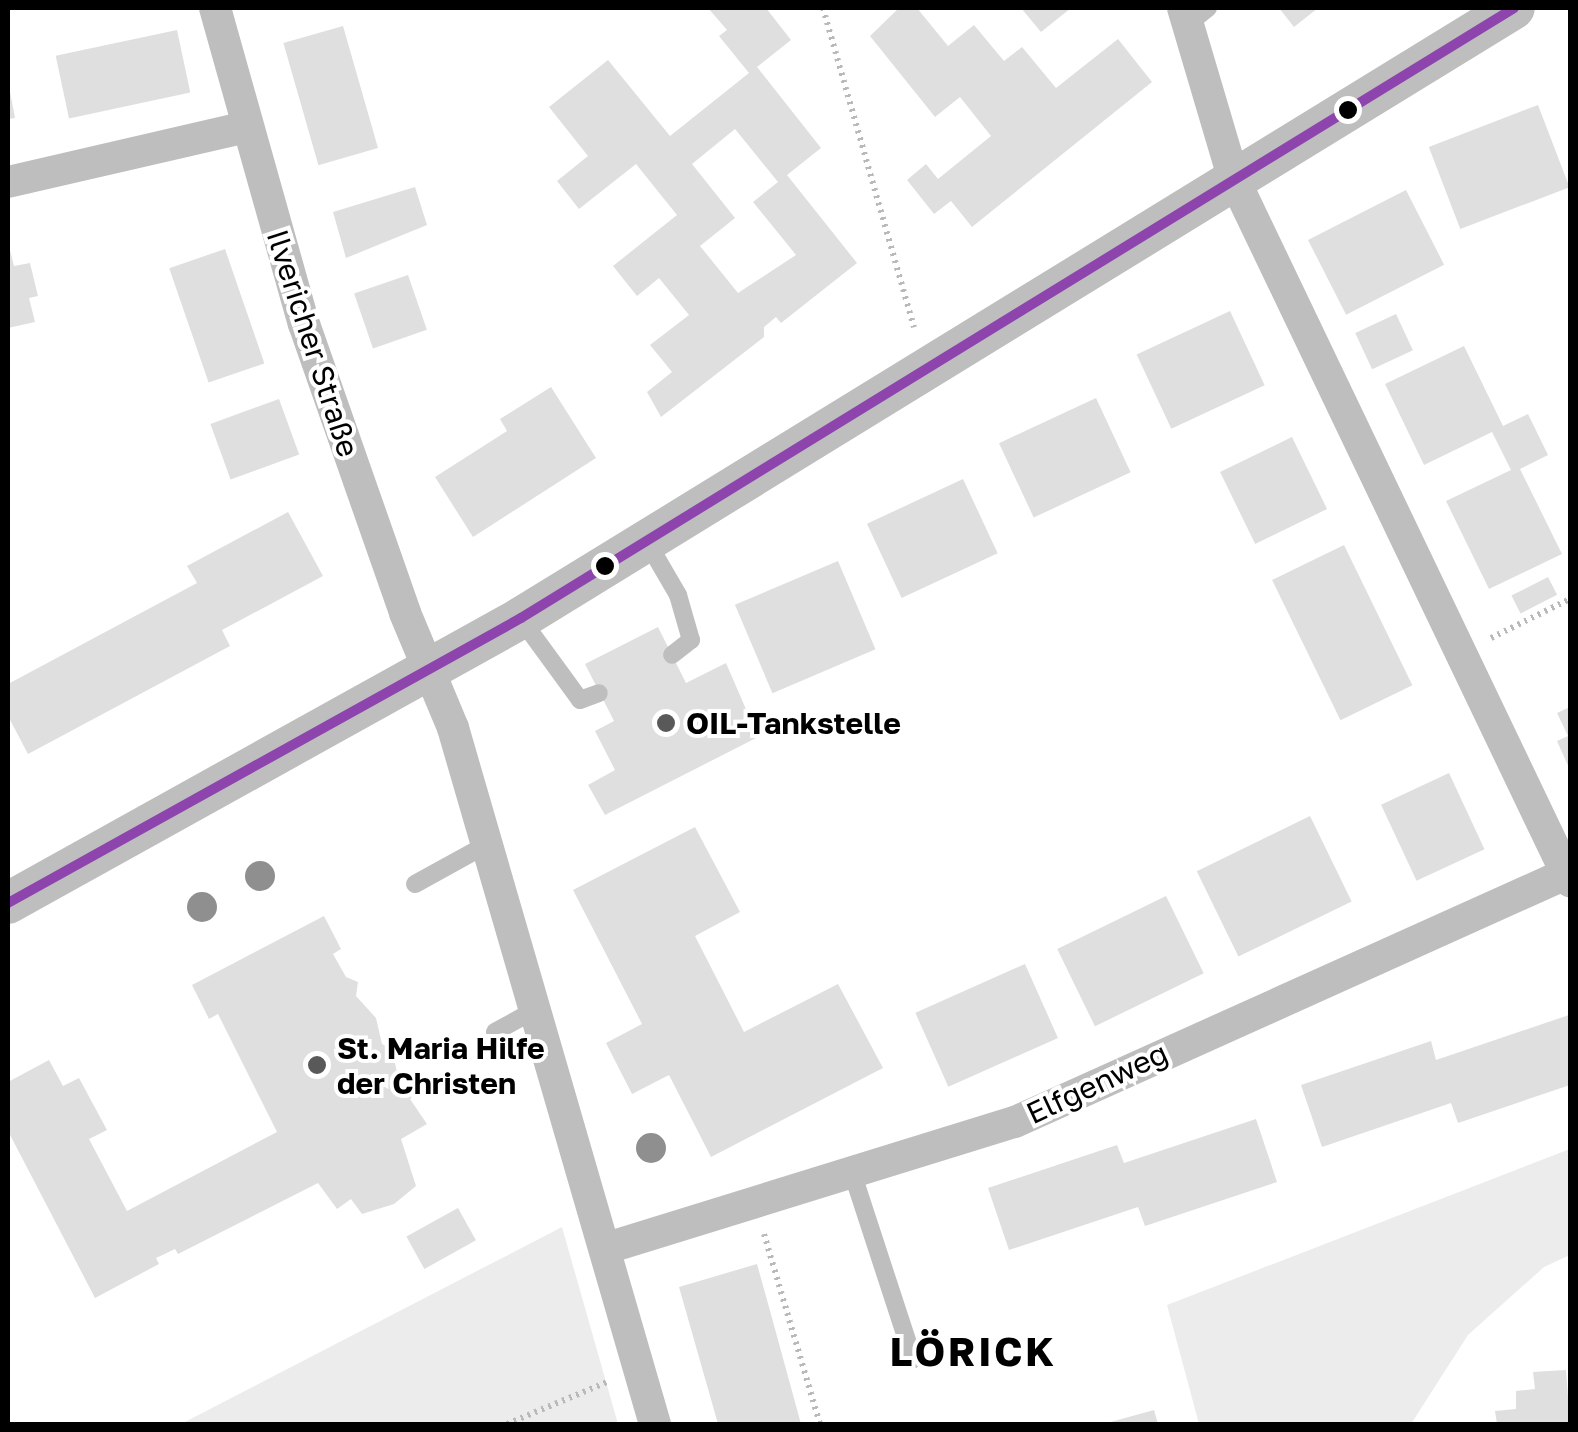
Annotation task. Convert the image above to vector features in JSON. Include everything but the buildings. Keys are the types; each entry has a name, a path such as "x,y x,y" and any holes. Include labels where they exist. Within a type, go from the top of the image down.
{"street":[{"name":"Ilvericher Straße","path":"215,8 304,324 430,672 486,845 532,1011 607,1248 654,1424"},
{"path":"8,903 430,672 521,618 1233,177 1514,8"},
{"path":"1193,13 1233,177 1569,876"},
{"path":"8,182 246,127"},
{"name":"Elfgenweg","path":"607,1248 1015,1122 1569,876"}],"lane":[{"path":"646,540 678,595 690,640 672,655"},
{"path":"521,618 580,700 599,693"},
{"path":"414,884 486,845"},
{"path":"495,1032 532,1011"},
{"path":"853,1174 913,1359"}],"path":[{"path":"823,8 925,367"},
{"path":"1460,653 1570,599"},
{"path":"754,1204 820,1424"},
{"path":"508,1424 642,1371"}],"shaded area":[{"path":"1570,1149 1570,1255 1544,1267 1468,1335 1411,1424 1199,1424 1167,1305"},
{"path":"562,1227 618,1424 181,1424"}],"transit line":[{"path":"8,903 521,618 1514,8"}],"place":[{"name":"OIL-Tankstelle","path":"666,723"},
{"name":"St. Maria Hilfe der Christen","path":"317,1065"}],"district":[{"name":"LÖRICK","path":"973,1351"}]}
